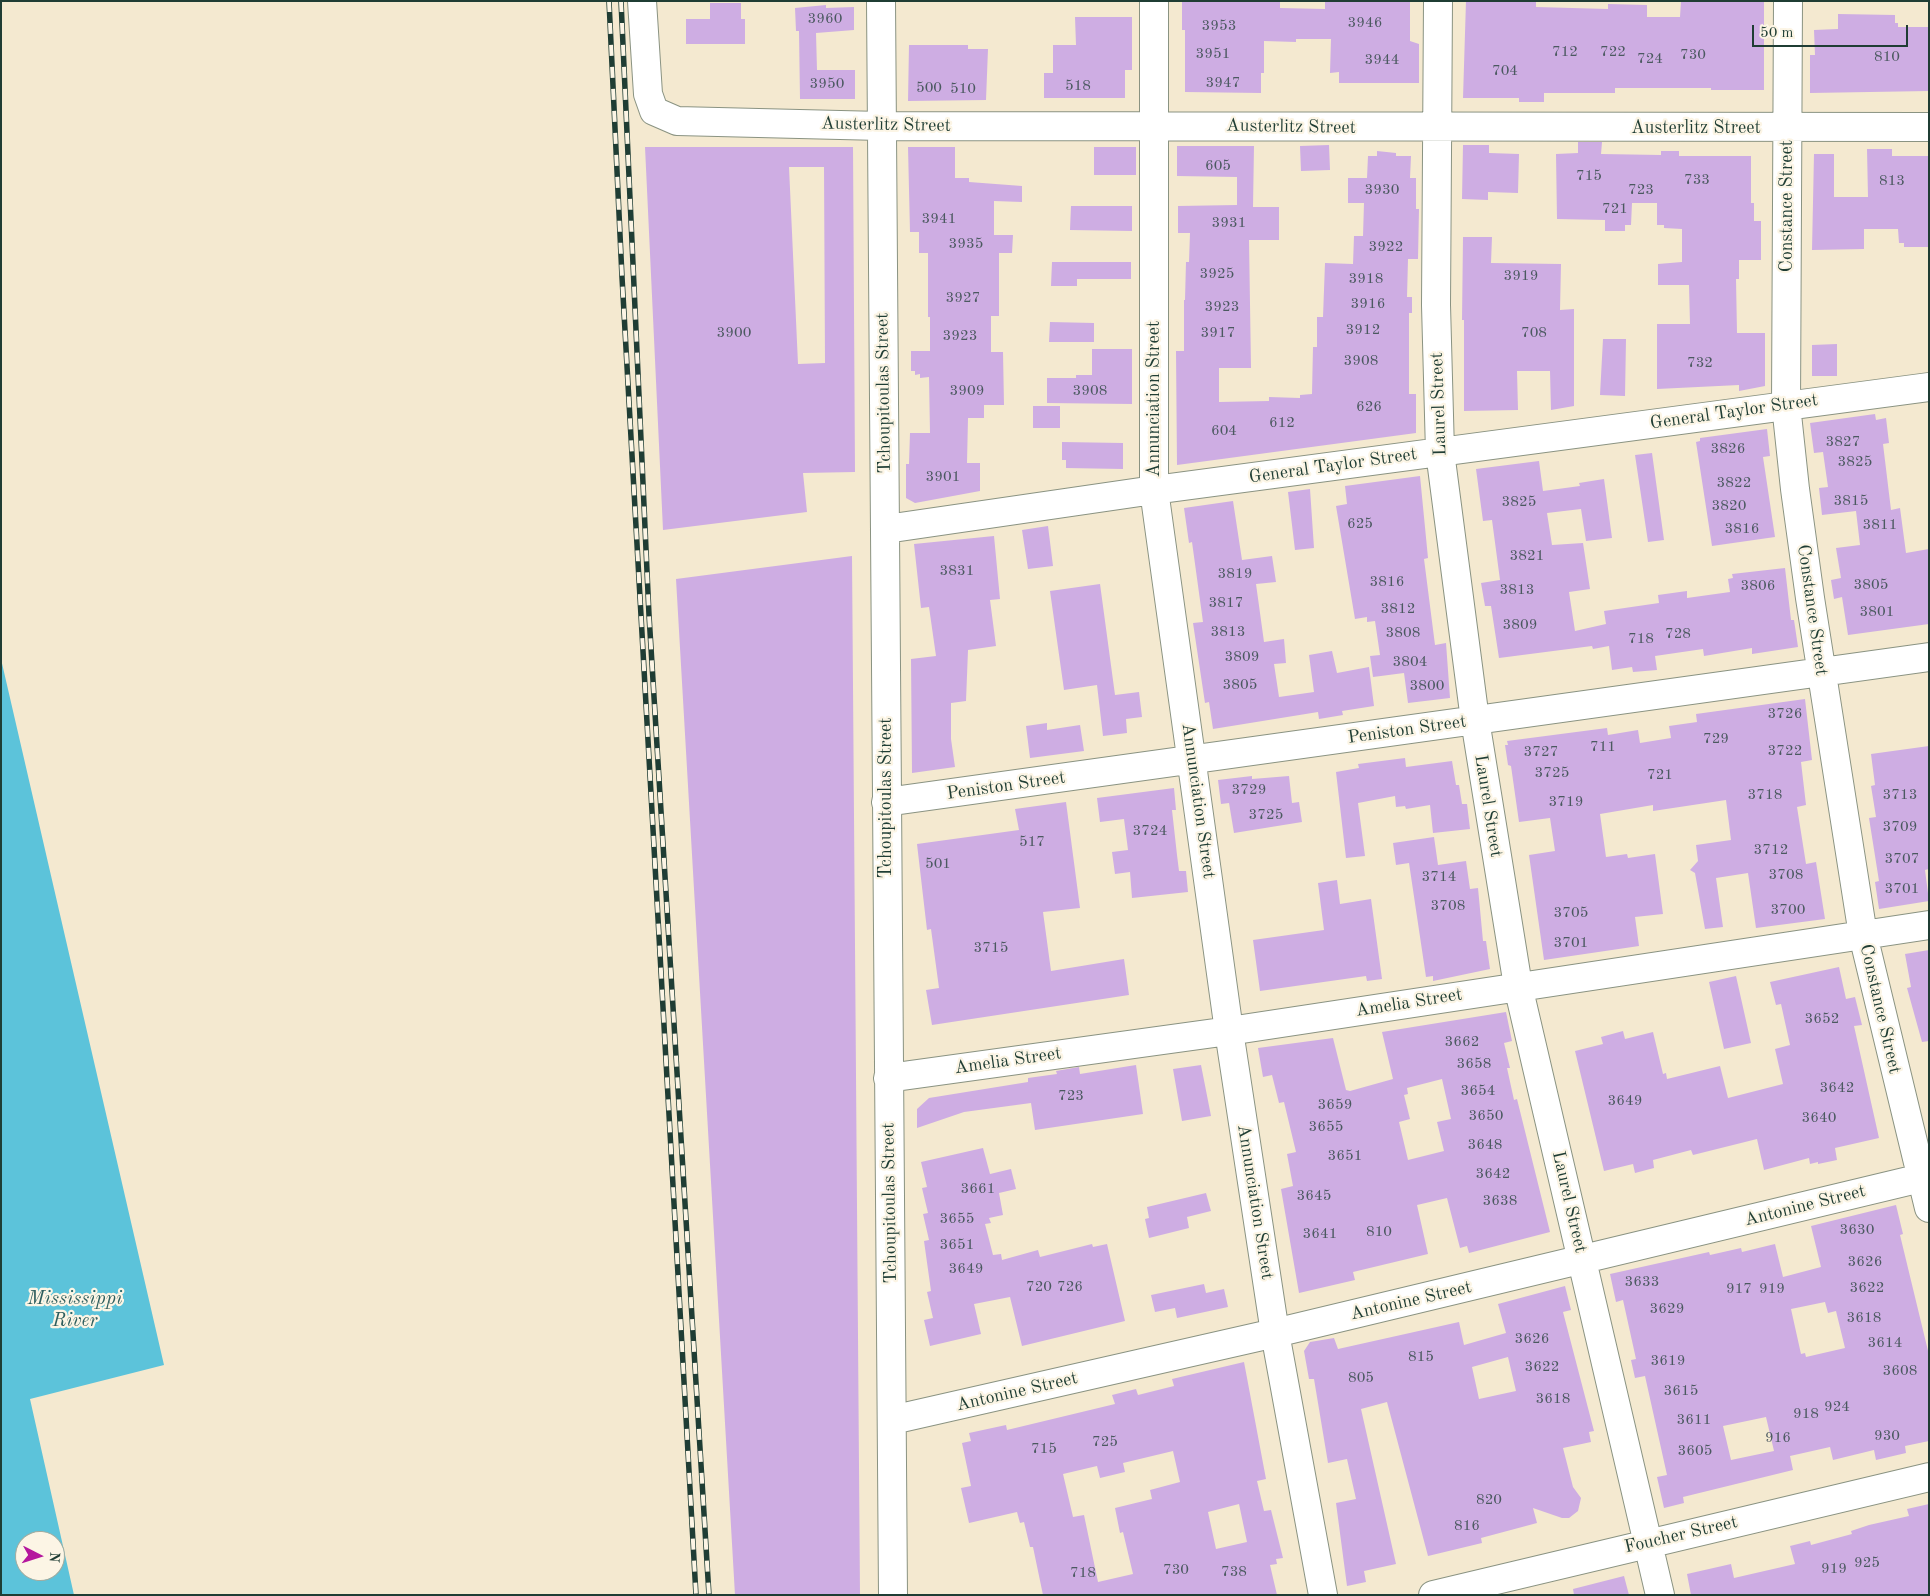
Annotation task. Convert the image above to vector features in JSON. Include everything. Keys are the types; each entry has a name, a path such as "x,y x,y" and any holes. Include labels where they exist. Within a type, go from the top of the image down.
{"street":[{"name":"Austerlitz Street","path":"642,1 648,94 654,111 678,121 881,126 1929,127"},
{"name":"Tchoupitoulas Street","path":"881,1 893,1595"},
{"name":"Annunciation Street","path":"1154,1 1154,490 1229,1030 1275,1333 1323,1595"},
{"name":"Laurel Street","path":"1438,1 1436,306 1440,452 1475,720 1518,986 1660,1595"},
{"name":"Constance Street","path":"1788,1 1786,405 1795,489 1863,935 1925,1177 1929,1208"},
{"name":"General Taylor Street","path":"886,529 1154,490 1929,387"},
{"name":"Peniston Street","path":"886,802 1929,657"},
{"name":"Amelia Street","path":"888,1078 1229,1030 1929,925"},
{"name":"Antonine Street","path":"892,1420 1275,1333 1925,1177"},
{"name":"Foucher Street","path":"1433,1595 1929,1477"}],"water":[{"name":"Mississippi River","path":"1,659 164,1365 30,1399 60,1531 15,1531 15,1581 65,1581 65,1555 74,1595 1,1595"}],"building":[{"path":"1182,1 1280,1 1280,8 1325,9 1325,1 1410,1 1410,41 1419,44 1419,83 1339,83 1339,72 1330,73 1331,39 1296,39 1296,42 1264,41 1264,73 1261,73 1261,93 1185,92 1185,30 1182,30"},
{"path":"1466,1 1536,1 1536,7 1608,9 1608,4 1647,5 1647,17 1680,17 1681,1 1764,1 1764,90 1615,88 1615,93 1544,93 1544,102 1519,102 1519,98 1463,98"},
{"path":"710,3 741,3 741,19 745,19 745,44 686,44 686,19 710,19"},
{"path":"826,5 826,8 854,7 854,30 816,33 817,70 855,70 855,99 800,99 799,31 796,31 795,8"},
{"path":"1838,14 1895,15 1895,23 1898,23 1898,27 1929,27 1929,91 1810,93 1810,55 1815,55 1814,30 1838,29"},
{"path":"1075,17 1132,17 1132,70 1125,70 1125,98 1044,98 1044,73 1053,73 1053,45 1076,45"},
{"path":"909,45 968,45 968,49 988,49 986,100 908,101"},
{"path":"1578,142 1602,142 1601,154 1661,155 1661,151 1679,151 1679,156 1751,156 1751,203 1754,203 1754,221 1761,221 1761,260 1739,260 1739,279 1736,279 1737,333 1765,333 1765,386 1739,391 1739,385 1657,389 1657,324 1690,324 1689,285 1658,285 1658,264 1682,262 1682,229 1664,228 1664,225 1657,225 1657,203 1632,203 1631,225 1625,225 1625,231 1605,231 1605,220 1557,219 1556,154 1578,153"},
{"path":"1329,145 1330,170 1301,171 1300,146"},
{"path":"1463,145 1489,145 1489,153 1519,154 1518,193 1488,192 1488,200 1462,199"},
{"path":"1177,146 1254,146 1253,207 1279,207 1279,240 1249,240 1251,368 1219,368 1219,402 1269,401 1269,397 1300,398 1300,395 1312,394 1313,347 1317,347 1317,317 1323,317 1325,263 1353,264 1354,236 1363,236 1364,203 1348,203 1348,178 1367,178 1368,156 1377,156 1377,151 1396,153 1396,156 1411,156 1410,178 1416,178 1416,209 1419,209 1418,259 1408,259 1407,297 1412,297 1412,313 1409,313 1409,394 1416,394 1416,433 1177,465 1176,351 1184,351 1184,300 1186,262 1189,262 1190,233 1178,233 1178,206 1237,205 1237,177 1177,176"},
{"path":"645,147 853,147 855,472 803,473 807,512 663,530","holes":["789,167 824,167 825,363 798,364"]},
{"path":"908,147 955,147 955,178 969,178 969,182 1022,186 1022,202 994,201 994,235 1013,235 1012,253 999,253 999,316 991,316 991,352 1003,352 1004,405 984,405 984,418 968,418 967,463 980,463 980,491 915,503 906,498 906,464 909,464 910,433 930,433 929,377 920,378 920,374 915,375 915,371 911,371 911,351 930,351 930,317 928,317 928,253 919,253 919,232 910,232"},
{"path":"1094,147 1136,147 1136,175 1094,175"},
{"path":"1867,149 1892,149 1892,156 1929,156 1929,247 1904,247 1904,243 1899,243 1898,229 1864,229 1864,249 1812,250 1814,154 1834,154 1834,197 1868,197"},
{"path":"1071,206 1132,206 1132,231 1070,230"},
{"path":"1463,237 1492,237 1491,263 1561,264 1560,310 1574,309 1574,406 1551,410 1550,371 1517,371 1518,410 1464,411"},
{"path":"1052,262 1131,262 1131,279 1077,279 1077,286 1051,286"},
{"path":"1050,322 1094,323 1094,342 1049,342"},
{"path":"1603,339 1626,339 1625,396 1600,395"},
{"path":"1837,344 1837,376 1812,376 1812,345"},
{"path":"1092,349 1132,349 1132,404 1047,403 1047,378 1076,378 1076,375 1092,375"},
{"path":"1033,406 1060,406 1060,428 1033,428"},
{"path":"1875,414 1876,420 1886,418 1889,443 1883,444 1891,510 1900,508 1906,553 1929,549 1929,624 1848,635 1842,597 1834,599 1831,580 1841,578 1836,548 1860,545 1856,511 1822,515 1819,488 1828,487 1823,452 1814,453 1810,423"},
{"path":"1767,429 1770,456 1763,457 1775,537 1712,546 1696,442 1700,441 1700,438"},
{"path":"1062,442 1123,443 1123,469 1066,468 1066,460 1062,460"},
{"path":"1652,453 1664,540 1648,542 1635,455"},
{"path":"1539,461 1543,491 1580,486 1579,483 1604,479 1612,538 1586,541 1581,509 1547,513 1552,545 1583,543 1590,589 1569,592 1575,631 1606,624 1604,611 1659,603 1658,595 1687,591 1687,598 1730,592 1728,579 1733,578 1732,574 1785,568 1791,620 1794,620 1798,647 1752,654 1752,648 1704,656 1703,649 1655,656 1657,670 1633,672 1632,667 1612,670 1609,646 1593,649 1592,646 1499,658 1491,606 1485,606 1481,583 1500,580 1492,520 1483,521 1476,469"},
{"path":"1420,476 1428,558 1424,559 1435,645 1446,643 1450,698 1408,703 1404,673 1373,677 1370,656 1380,655 1375,621 1367,622 1367,617 1355,619 1336,506 1347,504 1345,486"},
{"path":"1310,489 1314,548 1295,550 1288,492"},
{"path":"1233,501 1242,560 1272,556 1276,582 1256,584 1264,642 1284,639 1286,663 1274,664 1279,697 1314,692 1309,655 1332,651 1337,673 1369,667 1374,706 1342,711 1343,715 1319,719 1318,712 1213,729 1209,702 1205,703 1193,623 1203,622 1192,542 1189,543 1184,508"},
{"path":"1048,526 1053,566 1028,569 1022,530"},
{"path":"994,536 1000,599 990,600 996,646 968,650 966,701 951,703 951,739 955,767 912,773 911,659 936,656 929,607 921,608 914,544"},
{"path":"852,556 860,1595 735,1595 676,579"},
{"path":"1100,584 1115,695 1139,692 1142,717 1126,719 1127,733 1103,736 1097,685 1064,690 1050,591"},
{"path":"1805,699 1812,760 1801,762 1806,805 1797,807 1806,864 1816,862 1825,919 1756,928 1748,873 1716,878 1723,927 1705,929 1695,873 1690,870 1698,861 1696,845 1731,840 1726,800 1653,811 1653,805 1600,814 1606,857 1627,854 1628,858 1655,854 1663,914 1635,917 1639,946 1544,960 1529,855 1555,851 1550,818 1519,822 1511,766 1508,765 1505,745 1508,745 1507,741 1607,728 1608,735 1638,730 1640,743 1671,738 1669,726 1697,722 1696,714"},
{"path":"1047,723 1047,730 1080,725 1084,751 1030,758 1026,726"},
{"path":"1929,746 1929,869 1925,870 1929,901 1879,909 1875,882 1879,881 1869,818 1876,817 1871,786 1875,785 1871,754"},
{"path":"1405,758 1406,767 1452,761 1456,785 1459,785 1462,804 1467,804 1470,829 1433,833 1430,805 1406,809 1405,806 1396,807 1395,796 1358,803 1365,856 1346,858 1336,772 1359,768 1358,764"},
{"path":"1252,776 1252,779 1289,776 1292,803 1299,802 1302,822 1234,833 1229,803 1221,804 1218,780"},
{"path":"1174,788 1176,810 1172,810 1179,871 1186,871 1188,892 1132,898 1130,872 1115,874 1112,852 1128,850 1124,819 1100,822 1097,798"},
{"path":"1066,802 1080,908 1043,912 1051,971 1124,959 1129,995 932,1025 926,990 939,988 931,929 927,930 917,844 1019,830 1015,809"},
{"path":"1434,837 1438,865 1466,861 1470,889 1478,888 1483,941 1486,941 1490,969 1433,981 1433,976 1426,977 1409,863 1396,865 1393,843"},
{"path":"1337,880 1340,904 1371,899 1382,979 1367,981 1366,976 1260,991 1253,940 1324,930 1318,883"},
{"path":"1929,950 1929,1041 1922,1042 1907,988 1911,987 1905,954"},
{"path":"1839,967 1846,999 1855,997 1862,1025 1854,1026 1879,1138 1835,1148 1837,1160 1818,1164 1818,1162 1810,1164 1809,1158 1764,1170 1757,1139 1693,1155 1691,1150 1653,1160 1654,1168 1635,1173 1633,1164 1604,1171 1575,1051 1603,1044 1601,1037 1623,1031 1625,1039 1653,1032 1663,1074 1666,1073 1667,1079 1720,1066 1728,1098 1783,1084 1775,1049 1790,1045 1781,1004 1776,1005 1770,982"},
{"path":"1736,976 1751,1043 1724,1049 1709,982"},
{"path":"1506,1012 1512,1041 1504,1043 1510,1068 1507,1068 1514,1100 1517,1099 1550,1232 1469,1253 1467,1246 1460,1248 1447,1198 1417,1205 1428,1254 1353,1272 1355,1280 1299,1293 1281,1189 1293,1186 1287,1154 1296,1152 1284,1102 1279,1103 1272,1075 1263,1077 1258,1048 1333,1038 1346,1090 1350,1091 1393,1079 1382,1032","holes":["1442,1079 1451,1119 1437,1122 1444,1151 1408,1160 1399,1122 1410,1119 1404,1095 1408,1094 1407,1088"]},
{"path":"1136,1065 1143,1114 1035,1130 1031,1103 964,1112 917,1128 917,1109 929,1098 1028,1082 1028,1078 1057,1074 1056,1071 1079,1067 1080,1074"},
{"path":"1201,1065 1211,1116 1182,1121 1173,1069"},
{"path":"983,1148 990,1174 1011,1169 1016,1189 999,1193 1003,1215 989,1218 991,1223 985,1224 993,1255 1001,1254 1002,1260 1038,1250 1040,1257 1092,1244 1093,1247 1107,1244 1125,1321 1022,1346 1010,1297 974,1304 981,1334 930,1346 924,1320 933,1318 927,1292 931,1291 924,1241 929,1240 923,1214 928,1213 922,1188 927,1187 921,1162"},
{"path":"1206,1193 1211,1211 1187,1217 1189,1228 1149,1238 1145,1219 1149,1218 1147,1207"},
{"path":"1896,1205 1903,1234 1900,1235 1929,1355 1929,1441 1905,1446 1906,1453 1876,1460 1874,1450 1833,1460 1830,1447 1790,1456 1793,1470 1683,1497 1684,1503 1664,1508 1657,1477 1667,1475 1645,1376 1635,1378 1631,1360 1636,1359 1623,1300 1616,1302 1610,1274 1709,1252 1710,1255 1741,1248 1742,1252 1775,1244 1783,1277 1821,1267 1811,1226","holes":["1825,1302 1828,1313 1836,1311 1845,1348 1806,1357 1805,1353 1801,1354 1791,1309","1766,1417 1774,1451 1731,1460 1723,1426"]},
{"path":"1204,1284 1206,1293 1224,1289 1228,1307 1177,1318 1175,1308 1155,1312 1151,1295"},
{"path":"1565,1286 1571,1310 1563,1312 1594,1431 1589,1432 1591,1442 1563,1448 1573,1487 1581,1498 1578,1511 1569,1518 1562,1518 1533,1508 1537,1523 1481,1538 1482,1543 1428,1556 1387,1402 1361,1409 1396,1564 1364,1571 1366,1582 1347,1586 1336,1503 1356,1499 1347,1459 1328,1463 1314,1379 1309,1379 1304,1351 1310,1342 1334,1338 1338,1349 1459,1322 1464,1345 1506,1333 1498,1304","holes":["1508,1357 1516,1391 1479,1399 1472,1367"]},
{"path":"1244,1362 1266,1479 1257,1481 1264,1511 1271,1510 1283,1558 1276,1559 1277,1564 1270,1565 1277,1595 1043,1595 1033,1547 1030,1547 1024,1522 1020,1523 1017,1512 969,1523 961,1488 971,1486 962,1443 971,1441 969,1433 1006,1425 1007,1430 1115,1404 1112,1395 1136,1389 1138,1395 1174,1386 1172,1379","holes":["1173,1451 1180,1482 1150,1490 1152,1499 1115,1508 1120,1533 1123,1532 1133,1574 1098,1582 1084,1515 1073,1517 1063,1474 1097,1466 1100,1478 1125,1472 1123,1463","1239,1504 1247,1542 1216,1549 1208,1512"]},
{"path":"1929,1504 1929,1595 1691,1595 1687,1574 1731,1564 1734,1578 1795,1564 1790,1546 1810,1541 1811,1545 1852,1534 1851,1531 1869,1525 1909,1516 1907,1509"},
{"path":"1624,1576 1629,1595 1574,1595 1573,1589"}],"railway":[{"path":"609,1 622,277 696,1595"},
{"path":"621,1 649,615 709,1595"}]}
